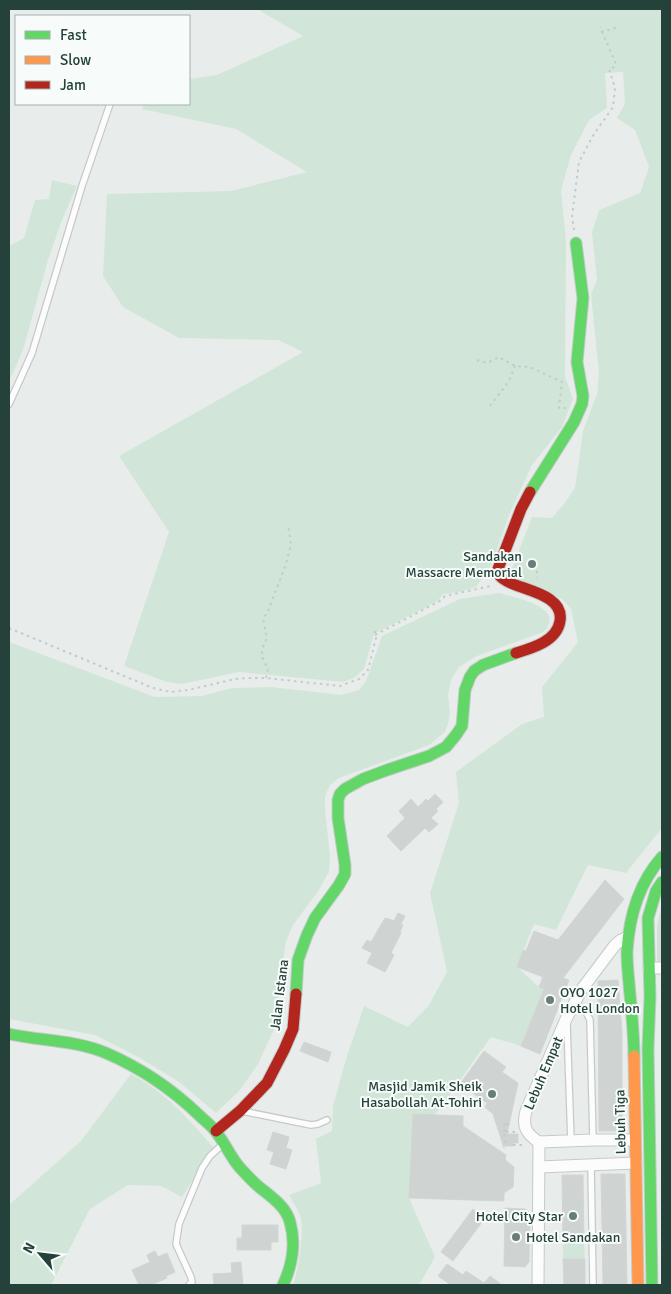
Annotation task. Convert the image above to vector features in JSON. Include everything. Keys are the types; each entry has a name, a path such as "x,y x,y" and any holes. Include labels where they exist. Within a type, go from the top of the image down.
{"street":[{"path":"576,243 583,298 577,362 583,396 581,408"},
{"name":"Jalan Istana","path":"216,1131 240,1111 268,1083 292,1029 298,960 315,918 339,886 345,874 346,865 338,813 338,802 341,793 344,789 378,772 433,755 448,746 462,727 466,682 474,671 488,662 524,652 548,640 559,629 562,622 557,606 553,601 503,580 499,575 498,569 521,509 534,484 581,408"},
{"name":"Lebuh Tiga","path":"638,1285 634,1049 627,958 628,937 636,899 652,868 662,857"},
{"path":"652,1285 648,918 656,891 662,882"},
{"name":"Lebuh Empat","path":"539,1142 527,1132 524,1119 526,1111 567,1017 582,989 615,945 628,937"},
{"path":"627,958 638,966 662,968"},
{"path":"9,1034 79,1044 104,1052 136,1067 190,1106 216,1131 240,1168 280,1205 290,1221 293,1247 289,1272 282,1285"},
{"path":"538,1285 539,1142 662,1140"},
{"path":"539,1167 662,1163"}],"lane":[{"path":"9,404 32,353 82,186 110,105"},
{"path":"574,1003 586,1012 590,1020 592,1140"},
{"path":"567,1017 571,1142"},
{"path":"240,1111 311,1125 327,1120"},
{"path":"189,1285 192,1282 191,1277 176,1244 179,1224 202,1168 210,1156 225,1143"},
{"path":"591,1165 593,1285"}],"path":[{"path":"576,243 572,216 579,162 594,134 613,107 615,88 608,69 616,64 600,27"},
{"path":"602,32 619,27"},
{"path":"477,360 487,363 499,357 515,366 530,367 562,382 559,408 581,408"},
{"path":"490,406 509,381 515,366"},
{"path":"266,678 268,669 262,657 262,649 267,638 263,620 286,564 291,544 288,525"},
{"path":"376,635 440,601 445,596 498,585"},
{"path":"9,628 153,688 171,692 248,678 266,678 340,686 359,679 368,670 376,638 374,630"},
{"path":"505,1143 507,1121"},
{"path":"505,1132 520,1132"}],"shaded area":[{"path":"662,909 662,963 657,963 657,927"}],"green space":[{"path":"257,9 662,9 662,828 626,873 588,865 556,930 534,924 517,967 539,987 544,989 521,1046 491,1037 435,1115 413,1114 409,1198 435,1257 419,1285 293,1285 299,1261 302,1230 299,1213 289,1195 321,1183 316,1139 332,1131 333,1106 364,1006 408,1027 429,1005 447,972 430,893 459,803 456,772 522,724 544,717 542,687 578,642 571,609 562,599 514,577 511,571 532,517 552,518 575,488 583,431 597,394 599,374 591,294 597,280 592,233 599,210 640,193 649,167 635,130 617,118 625,104 623,72 605,73 607,108 589,120 571,155 561,190 566,241 565,376 573,399 562,427 532,465 509,515 492,564 476,587 460,592 443,594 438,601 374,634 364,669 354,678 343,682 239,672 182,684 167,682 124,666 169,532 119,456 303,352 278,340 179,338 123,307 103,276 107,194 231,191 307,172 236,129 142,109 144,105 190,105 190,79 217,75 303,36"},
{"path":"52,180 77,186 62,220 48,260 23,350 9,381 9,246 24,238 35,200 49,199"},
{"path":"499,593 541,607 550,619 548,627 543,632 477,656 459,667 451,680 448,695 450,714 445,732 429,745 339,778 330,785 325,796 330,856 329,871 319,890 293,925 286,941 276,1025 258,1064 240,1090 216,1113 179,1082 140,1058 95,1035 9,1019 9,642 155,697 202,696 232,688 271,687 341,695 359,690 366,681 382,636 460,599"},
{"path":"131,1074 165,1097 213,1147 182,1197 161,1186 128,1185 90,1209 51,1285 9,1285 9,1205 81,1141"},
{"path":"563,1243 584,1243 585,1259 563,1259"}],"building":[{"path":"435,794 443,802 431,818 438,824 429,832 425,828 401,851 387,836 405,818 399,811 411,799 418,807"},
{"path":"605,880 624,899 563,978 569,980 540,1054 521,1046 544,989 539,987 543,977 517,967 523,950 526,951 534,931 558,940"},
{"path":"398,913 405,916 401,924 403,925 401,933 391,953 394,955 385,972 367,963 372,953 362,948 367,940 371,942 385,918 394,921"},
{"path":"618,980 622,1033 622,1131 599,1131 598,981"},
{"path":"304,1042 331,1052 328,1062 300,1051"},
{"name":"Masjid Jamik Sheik Hasabollah At-Tohiri","path":"484,1051 506,1067 502,1072 518,1083 507,1134 518,1134 518,1143 513,1143 513,1146 504,1146 504,1148 493,1114 485,1107 487,1103 460,1084"},
{"path":"413,1114 463,1116 463,1126 506,1155 505,1160 514,1167 513,1187 504,1193 504,1201 409,1198"},
{"path":"273,1132 289,1137 286,1148 292,1150 286,1169 270,1164 274,1152 267,1150"},
{"path":"601,1174 625,1174 627,1285 603,1285"},
{"path":"562,1175 583,1175 584,1243 563,1243"},
{"path":"505,1208 525,1209 530,1213 529,1262 525,1267 504,1266"},
{"path":"473,1209 485,1218 453,1261 441,1252"},
{"path":"242,1225 278,1225 278,1242 271,1242 271,1250 237,1250 237,1238 242,1238"},
{"path":"155,1251 158,1257 167,1253 175,1272 151,1285 139,1285 132,1270 150,1262 147,1255"},
{"path":"563,1259 585,1259 585,1285 564,1285"},
{"path":"241,1262 243,1285 214,1285 213,1274 232,1273 231,1263"},
{"path":"447,1264 463,1275 466,1271 484,1283 490,1276 502,1285 451,1285 438,1276"}],"traffic: fast":[{"path":"530,492 574,422 582,404 583,396 577,362 583,298 576,243"},
{"path":"296,994 298,960 307,935 315,918 345,874 338,818 340,794 363,779 429,756 446,747 462,726 465,690 474,671 483,665 516,653"},
{"path":"634,1056 627,964 628,939 636,902 647,878 662,857"},
{"path":"652,1285 648,918 656,891 662,882"},
{"path":"9,1034 70,1043 106,1053 144,1072 189,1106 223,1141 238,1166 277,1202 288,1216 292,1230 293,1246 289,1270 283,1285"}],"traffic: slow":[{"path":"634,1056 638,1285"}],"traffic: jam":[{"path":"516,653 537,646 549,639 558,628 560,621 560,613 557,606 551,601 536,592 506,581 499,574 498,569 521,509 530,492"},
{"path":"216,1131 240,1111 267,1083 293,1029 296,994"}],"place":[{"name":"Sandakan Massacre Memorial","path":"532,564"},
{"name":"OYO 1027 Hotel London","path":"550,1000"},
{"name":"Masjid Jamik Sheik Hasabollah At-Tohiri","path":"492,1094"},
{"name":"Hotel City Star","path":"573,1216"},
{"name":"Hotel Sandakan","path":"516,1237"}]}
